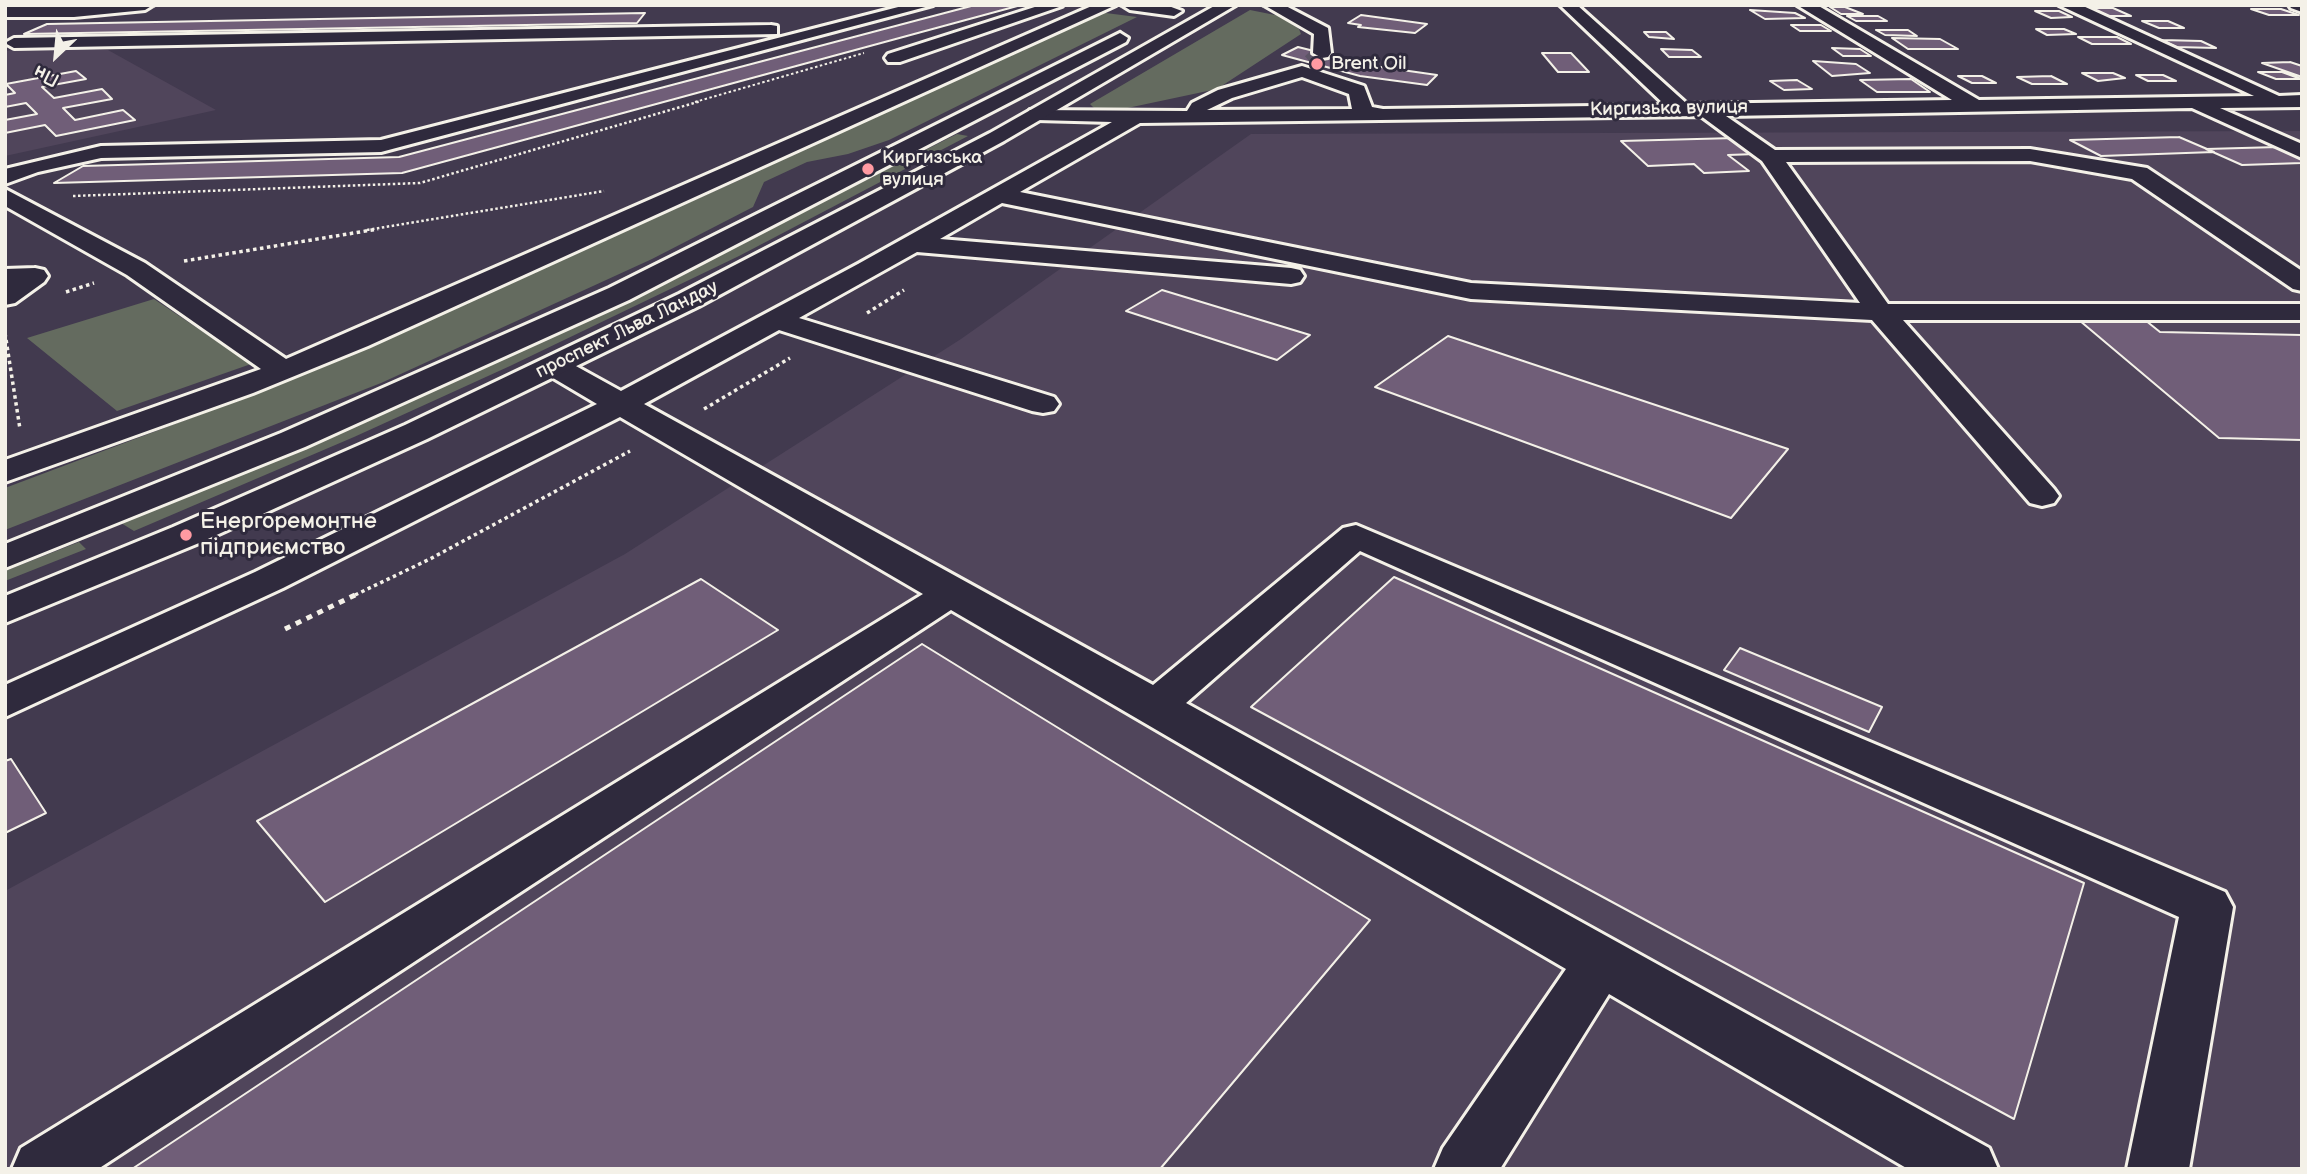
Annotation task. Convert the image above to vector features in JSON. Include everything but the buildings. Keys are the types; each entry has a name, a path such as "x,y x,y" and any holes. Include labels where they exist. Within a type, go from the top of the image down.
{"main road":[{"path":"5,12 74,12 145,5"},
{"path":"5,177 32,167 101,152 381,146 925,5"},
{"path":"894,58 1056,5"},
{"path":"11,468 284,371 479,287 1108,5"},
{"path":"1130,5 1179,8"},
{"name":"проспект Льва Ландау","path":"5,611 210,524 554,366 775,257 1037,114 1228,5"},
{"path":"1272,5 1322,32 1312,62"},
{"path":"1568,5 1691,108 1770,156 1880,312 2042,496"},
{"path":"1805,5 1975,106"},
{"path":"2067,5 2280,101"},
{"name":"проспект Льва Ландау","path":"5,557 293,440 596,304 726,242 1179,8"},
{"path":"835,9 874,18"},
{"path":"14,43 833,29"},
{"path":"1108,44 1149,49"},
{"path":"1312,62 1357,90 1362,101 1362,111 1383,116"},
{"path":"1193,117 1199,107 1225,94 1312,62"},
{"name":"Киргизька вулиця","path":"987,106 1037,114 1193,117 2302,101"},
{"path":"2190,102 2302,152"},
{"path":"5,702 269,580 621,404 778,320 1136,117"},
{"path":"1770,156 2030,155 2139,173 2302,282"},
{"path":"998,195 1471,291"},
{"path":"5,196 136,270 284,371"},
{"path":"912,244 1471,291 1880,312 2302,312"},
{"path":"5,277 35,276 5,298"},
{"path":"778,320 1043,404"},
{"path":"554,366 1967,1169"},
{"path":"1154,707 1356,536 2207,907 2158,1169"},
{"path":"43,1169 953,592"},
{"path":"1465,1169 1601,961"}],"path":[{"path":"136,270 604,191"},
{"path":"285,629 521,512 829,336 971,249"},
{"path":"5,333 11,468"}],"shaded area":[{"path":"1250,10 1280,16 1299,29 1301,34 1217,89 1118,110 1095,109 1090,104"},
{"path":"1098,12 1137,17 889,140 848,154 807,162 764,182 753,207 652,259 381,383 5,530 5,488 257,393 349,354 735,182"},
{"path":"108,50 216,110 5,156 5,51"},
{"path":"2302,131 2302,1169 5,1169 5,891 625,554 961,339 1251,134"},
{"path":"957,134 968,136 739,256 510,366 354,437 134,531 121,523 336,432 629,299"},
{"path":"154,299 251,364 117,411 27,338"},
{"path":"79,542 86,549 5,581 5,571"}],"tunnel":[{"path":"1311,63 1322,53"}],"place":[{"name":"Brent Oil","path":"1317,64"},
{"name":"Киргизська вулиця","path":"868,169"},
{"name":"Енергоремонтне підприємство","path":"186,535"}]}
